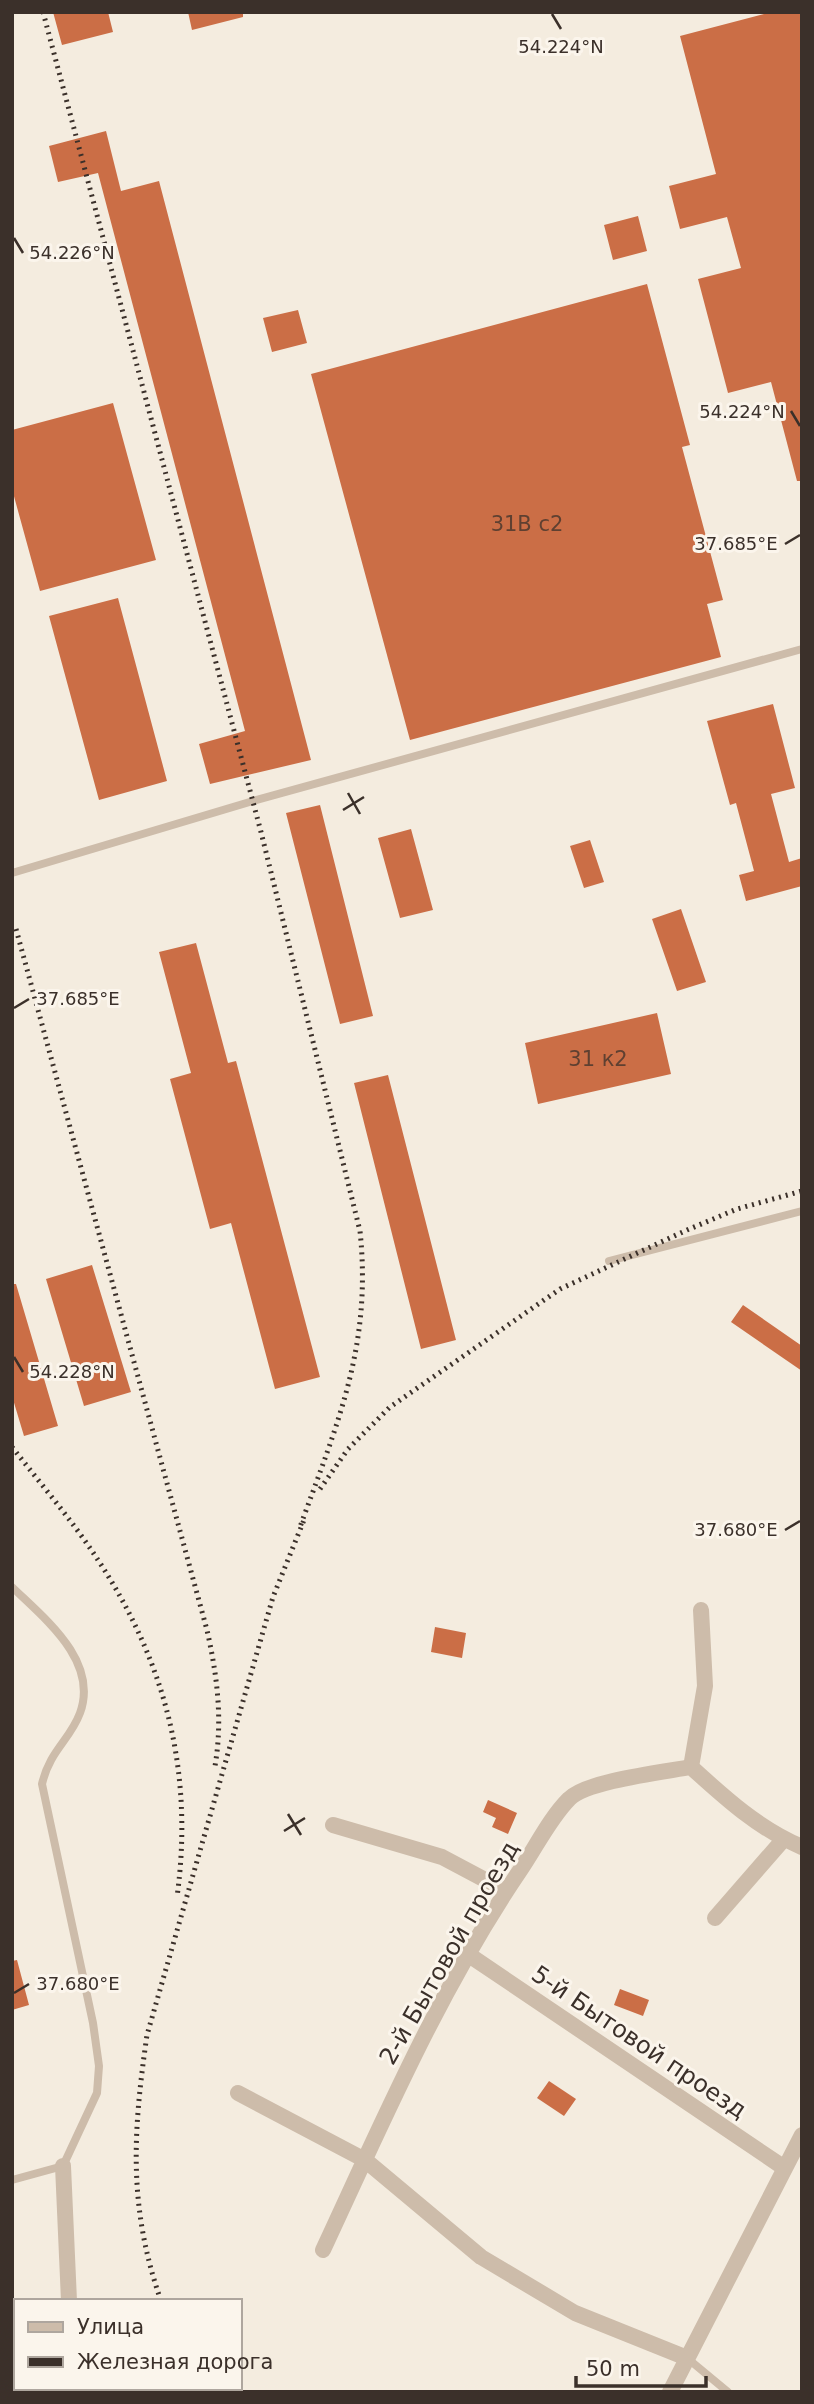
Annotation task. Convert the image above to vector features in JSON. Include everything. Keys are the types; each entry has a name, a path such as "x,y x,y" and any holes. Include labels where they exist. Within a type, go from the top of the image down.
{"street":[{"path":"701,1610 705,1686 691,1767 733,1806 783,1840 802,1847"},
{"name":"2-й Бытовой проезд","path":"323,2250 408,2068 469,1955 506,1891 570,1797 610,1782 691,1767"},
{"path":"333,1825 442,1857 506,1891"},
{"path":"715,1919 783,1840"},
{"name":"5-й Бытовой проезд","path":"469,1955 783,2167"},
{"path":"238,2093 365,2160 481,2257 575,2313 687,2358"},
{"path":"670,2392 783,2167 802,2135"},
{"path":"63,2166 69,2299"}],"lane":[{"path":"12,873 266,797 802,649"},
{"path":"609,1261 802,1211"},
{"path":"12,1587 56,1631 78,1662 85,1686 80,1714 47,1763 42,1784 93,2023 99,2066 97,2093 63,2166 12,2180"},
{"path":"687,2358 728,2392"}],"building":[{"path":"53,12 108,12 113,32 62,45"},
{"path":"188,12 243,12 243,17 192,30"},
{"path":"772,12 802,12 802,481 797,481 771,382 728,393 698,279 741,268 727,217 680,229 669,186 716,174 680,36"},
{"path":"106,131 121,191 159,181 311,760 210,784 199,744 245,731 98,173 58,182 49,146"},
{"path":"638,216 647,251 613,260 604,225"},
{"path":"647,284 690,445 682,447 723,600 707,604 721,657 410,740 311,374"},
{"path":"298,310 307,343 272,352 263,318"},
{"path":"113,403 156,560 40,591 12,489 12,430"},
{"path":"118,598 167,781 99,800 49,616"},
{"path":"773,704 795,788 771,794 789,862 802,858 802,886 746,901 739,875 754,871 736,803 730,805 707,721"},
{"path":"320,805 373,1016 340,1024 286,813"},
{"path":"411,829 433,910 400,918 378,838"},
{"path":"590,840 604,882 584,888 570,846"},
{"path":"681,909 706,982 677,991 652,919"},
{"path":"196,943 228,1063 236,1061 320,1377 275,1389 231,1223 210,1229 170,1079 191,1073 159,952"},
{"path":"657,1013 671,1074 538,1104 525,1043"},
{"path":"388,1075 456,1340 421,1349 354,1083"},
{"path":"92,1265 131,1392 84,1406 46,1279"},
{"path":"12,1284 16,1284 58,1426 24,1436 12,1396"},
{"path":"743,1305 802,1346 802,1371 731,1322"},
{"path":"435,1627 466,1633 462,1658 431,1652"},
{"path":"488,1800 517,1813 508,1834 492,1827 496,1818 483,1812"},
{"path":"17,1960 29,2005 12,2010 12,1961"},
{"path":"620,1989 649,2000 643,2016 614,2005"},
{"path":"549,2081 576,2099 564,2116 537,2098"}],"railway":[{"path":"43,12 261,832 360,1231 361,1311 349,1382 300,1527"},
{"path":"16,929 207,1630 218,1697 219,1731 215,1766"},
{"path":"320,1489 348,1449 390,1407 560,1289 737,1209 802,1191"},
{"path":"12,1447 96,1557 141,1637 157,1678 169,1720 181,1806 177,1897"},
{"path":"160,2299 143,2233 136,2169 139,2104 147,2035 273,1597 304,1520"}]}
